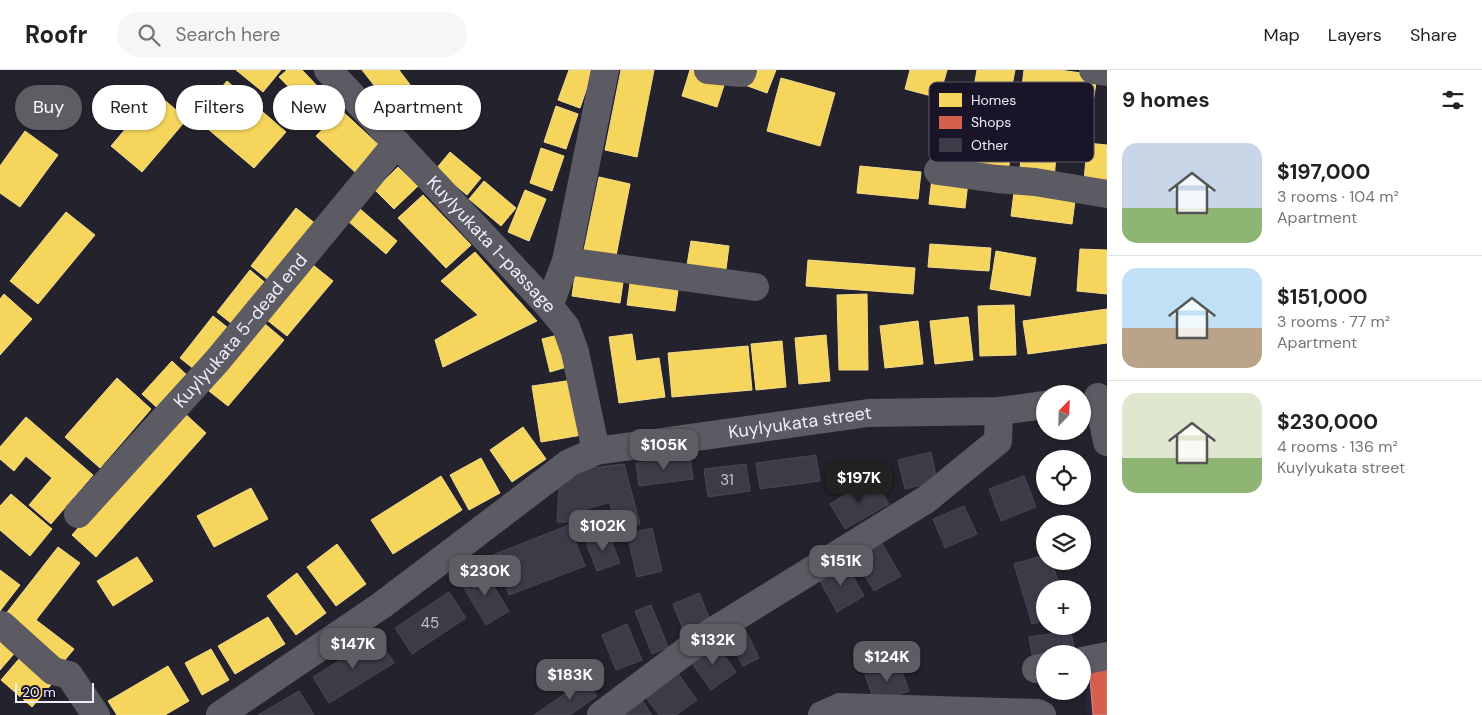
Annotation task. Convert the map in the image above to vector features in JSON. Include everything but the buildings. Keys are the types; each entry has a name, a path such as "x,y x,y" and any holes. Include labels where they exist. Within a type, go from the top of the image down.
{"street":[{"name":"Kuylyukata 1-passage","path":"328,70 550,306 566,327 575,352 596,451"},
{"path":"550,306 566,261 605,70"},
{"path":"708,70 742,73 744,70"},
{"path":"1093,70 1107,72"},
{"name":"Kuylyukata 5-dead end","path":"78,514 217,362 397,143"},
{"path":"938,171 1035,182 1107,194"},
{"path":"566,261 755,287"},
{"path":"1096,397 1107,442"},
{"name":"Kuylyukata street","path":"220,715 382,605 569,463 596,451 868,413 999,412 1036,406"},
{"path":"601,715 710,633 927,499 998,441 999,412"},
{"path":"2,626 53,671 69,675 96,715"},
{"path":"1091,659 1107,656"},
{"path":"822,715 840,707 1038,713 1042,715"}],"shaded area":[{"path":"1107,662 1107,715 1087,715 1086,700 1091,700 1091,663"}]}
